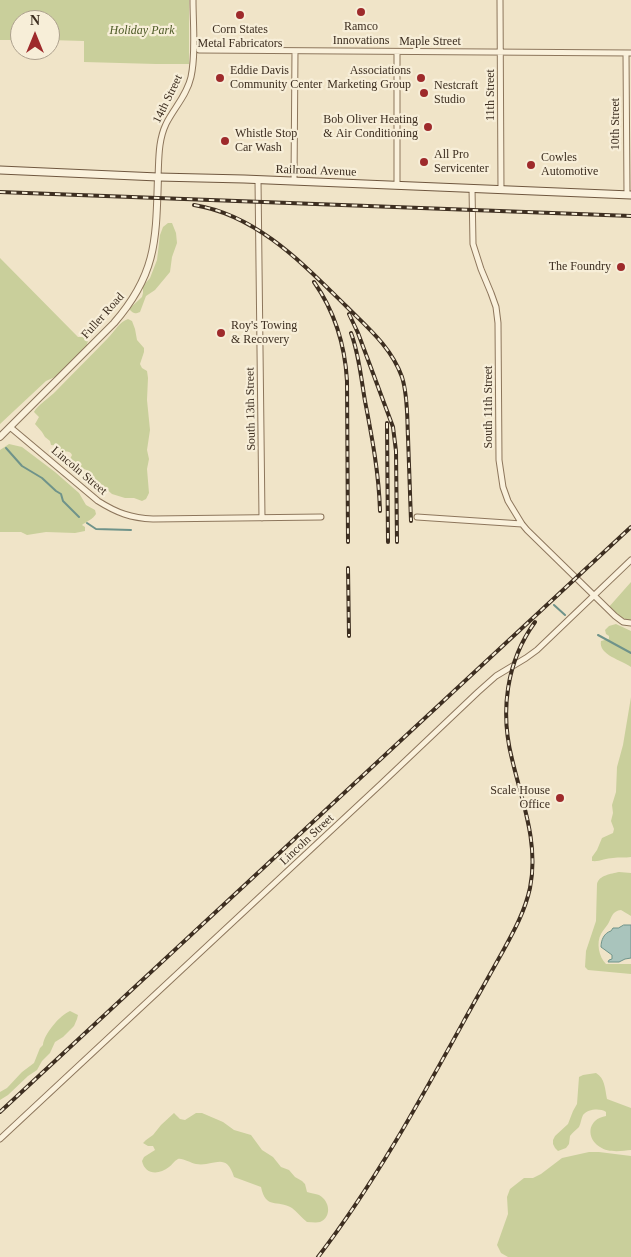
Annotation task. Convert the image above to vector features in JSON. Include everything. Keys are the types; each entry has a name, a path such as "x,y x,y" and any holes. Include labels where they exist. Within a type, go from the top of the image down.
{"main road":[{"name":"Railroad Avenue","path":"0,170 629,195"}],"street":[{"name":"14th Street","path":"158,177 159,150 162,137 166,125 186,90 191,76 193,0"},
{"name":"11th Street","path":"500,0 501,190"},
{"name":"Maple Street","path":"200,50 628,53"},
{"path":"294,51 294,181"},
{"path":"397,185 398,52"},
{"name":"10th Street","path":"628,53 629,195"},
{"name":"Fuller Road","path":"0,437 114,323 138,291 146,275 154,248 158,177"},
{"name":"South 13th Street","path":"258,180 262,518"},
{"name":"South 11th Street","path":"472,188 473,244 491,293 498,323 500,471 508,501 522,524 593,596 622,622 631,623"},
{"name":"Lincoln Street","path":"10,427 98,501 125,515 143,519 321,518"},
{"path":"416,517 522,524"},
{"name":"Lincoln Street","path":"0,1139 478,692 496,676 526,658 550,639 631,560"}],"green space":[{"name":"Holiday Park","path":"0,0 189,0 189,64 84,62 84,41 60,40 60,10 10,10 10,40 0,40"},
{"path":"168,223 172,223 177,243 172,257 170,272 155,290 146,296 140,312 134,313 130,308 142,297 143,286 150,278 157,260 160,235 163,227"},
{"path":"0,258 78,337 84,337 88,341 86,347 57,376 46,381 0,424"},
{"path":"128,319 132,321 137,340 144,348 140,364 147,371 148,378 147,400 150,430 147,469 149,493 146,499 142,501 112,494 89,471 74,465 70,459 71,453 61,452 58,446 51,445 50,441 35,424 39,417 34,412 120,324"},
{"path":"9,444 22,447 55,472 79,493 86,505 95,510 95,516 82,525 85,527 85,531 75,533 46,532 27,535 21,532 0,532 0,450"},
{"path":"631,582 631,620 626,621 608,608"},
{"path":"616,624 631,631 631,667 607,654 601,646 601,641 609,639 605,630 609,626"},
{"path":"631,697 631,857 592,861 592,857 602,838 613,833 614,829 611,821 612,805 616,792 617,767 623,745"},
{"path":"619,872 631,873 631,916 621,910 614,913 599,938 599,950 606,964 631,964 631,974 588,970 585,967 586,951 596,921 597,884 603,877"},
{"path":"70,1011 78,1015 74,1026 55,1042 50,1053 37,1070 0,1100 0,1092 34,1063 49,1030 62,1016"},
{"path":"596,1073 603,1081 607,1099 631,1108 631,1150 607,1150 594,1142 590,1131 591,1128 597,1119 606,1116 606,1112 591,1110 583,1115 579,1127 570,1136 569,1144 566,1148 558,1151 553,1144 553,1140 568,1124 577,1104 579,1077"},
{"path":"174,1113 180,1119 185,1120 196,1113 202,1113 223,1122 234,1130 251,1135 262,1150 273,1157 281,1167 289,1170 305,1184 307,1192 323,1198 328,1209 324,1220 320,1222 307,1222 287,1205 269,1201 263,1194 261,1187 234,1177 231,1169 223,1162 196,1164 178,1159 165,1170 153,1172 146,1169 142,1161 144,1157 155,1150 153,1146 143,1143"},
{"path":"589,1152 631,1156 631,1257 508,1257 501,1253 497,1245 508,1214 507,1197 510,1189 524,1178 533,1178 541,1174 562,1158"}],"water":[{"path":"631,925 631,958 619,962 608,962 612,959 612,955 601,947 602,939 613,928"}],"waterway":[{"path":"6,448 22,466 42,478 61,494 63,501 79,517"},
{"path":"87,523 96,529 131,530"},
{"path":"554,605 565,615"},
{"path":"598,635 631,653"}],"railway":[{"path":"0,192 631,216"},
{"path":"194,205 217,210 238,219 278,243 362,322 392,356 402,377 406,399 411,521"},
{"path":"314,282 328,305 338,329 346,368 348,542"},
{"path":"349,314 393,427 396,451 397,542"},
{"path":"351,333 358,358 373,442 380,511"},
{"path":"387,423 388,542"},
{"path":"0,1112 631,527"},
{"path":"348,568 349,636"},
{"path":"318,1257 340,1228 380,1167 435,1074 519,921 525,905 532,871 531,839 508,741 506,706 508,688 517,654 535,622"}],"place":[{"name":"Ramco Innovations","path":"361,12"},
{"name":"Corn States Metal Fabricators","path":"240,15"},
{"name":"Eddie Davis Community Center","path":"220,78"},
{"name":"Associations Marketing Group","path":"421,78"},
{"name":"Nestcraft Studio","path":"424,93"},
{"name":"Bob Oliver Heating & Air Conditioning","path":"428,127"},
{"name":"Whistle Stop Car Wash","path":"225,141"},
{"name":"All Pro Servicenter","path":"424,162"},
{"name":"Cowles Automotive","path":"531,165"},
{"name":"The Foundry","path":"621,267"},
{"name":"Roy's Towing & Recovery","path":"221,333"},
{"name":"Scale House Office","path":"560,798"}]}
